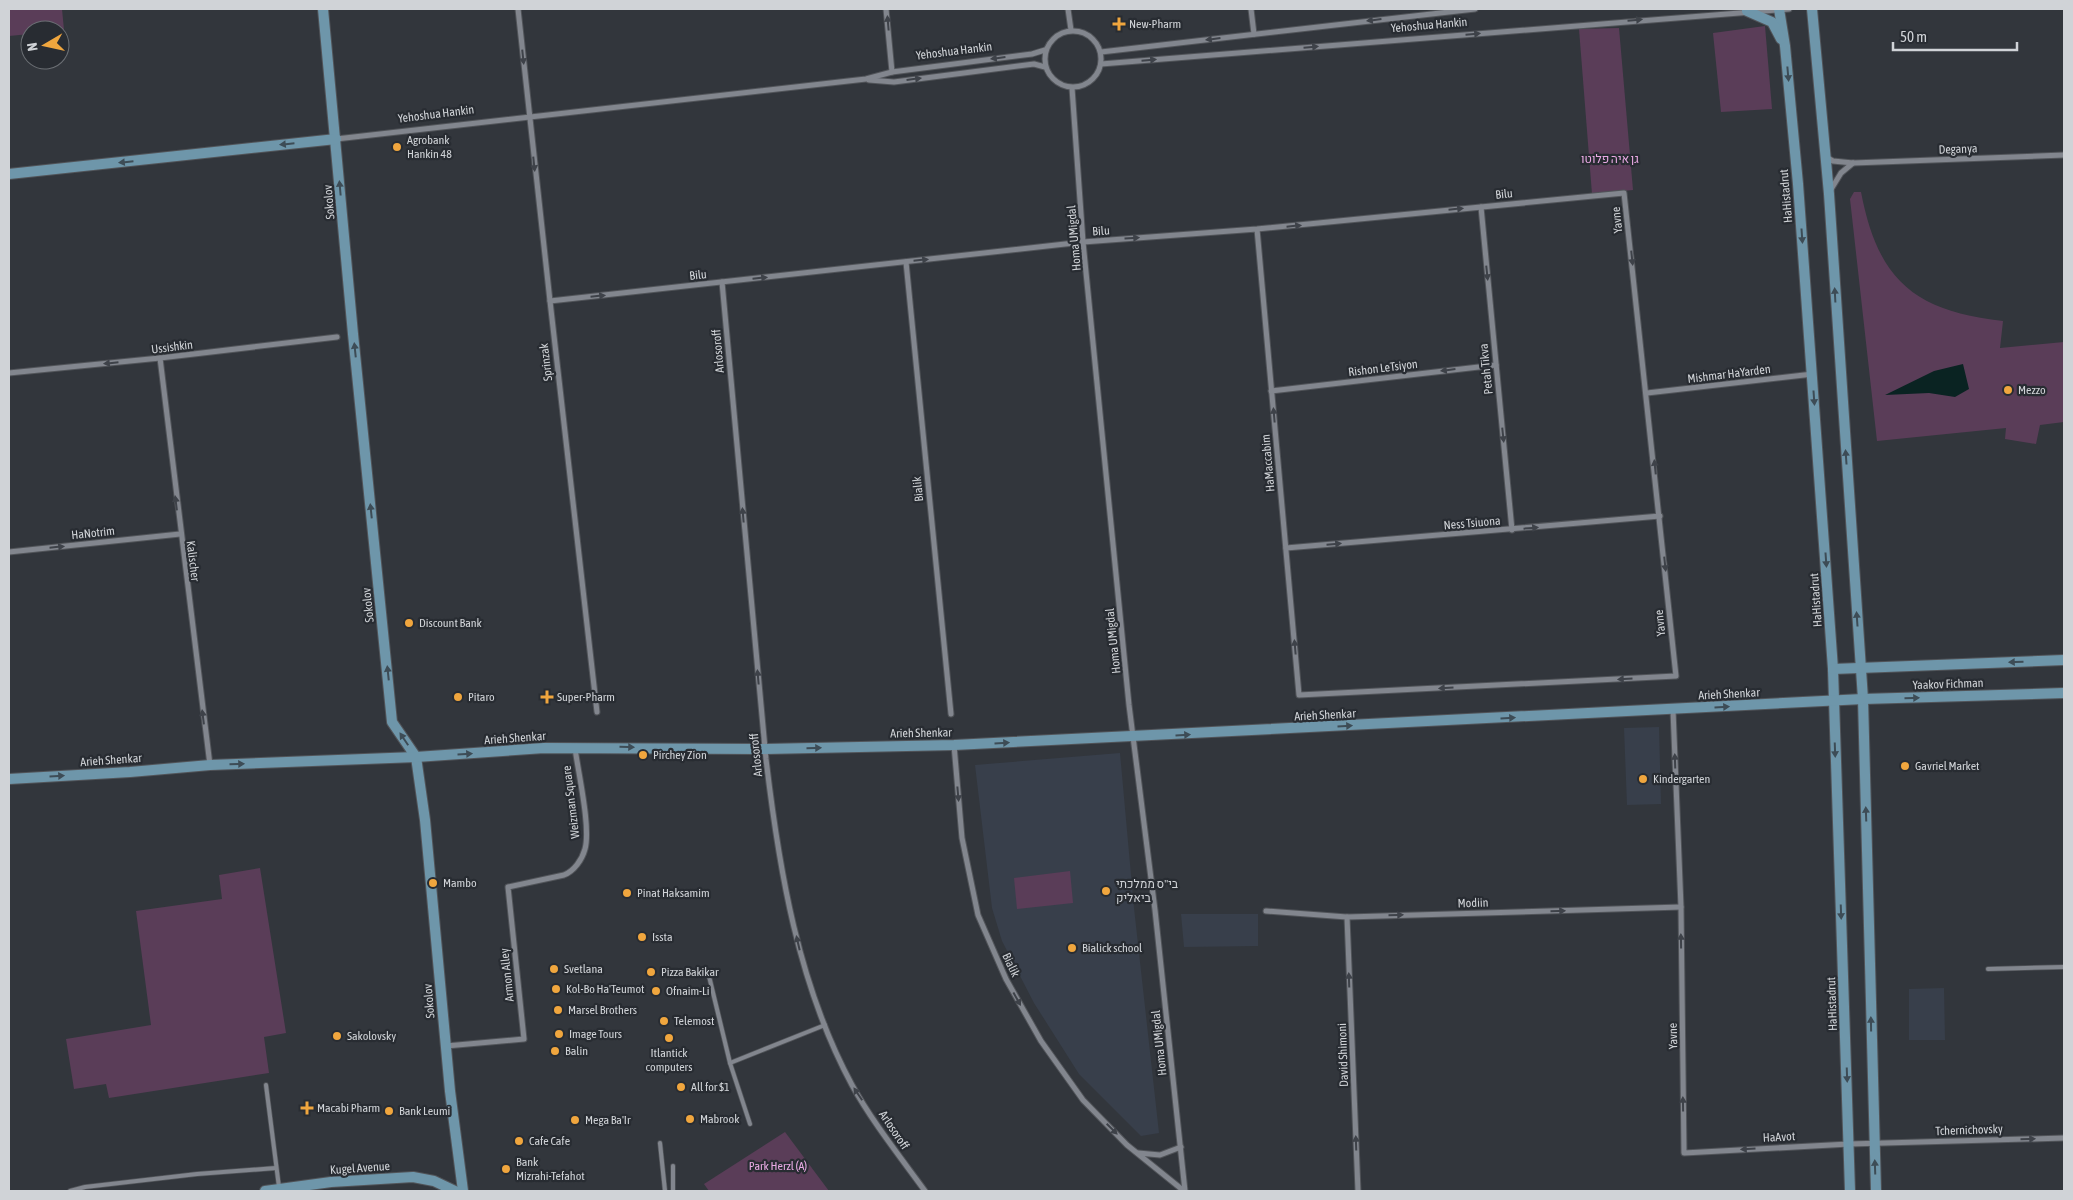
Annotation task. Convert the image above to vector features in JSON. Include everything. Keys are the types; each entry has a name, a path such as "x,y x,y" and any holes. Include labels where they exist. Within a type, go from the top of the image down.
{"street":[{"name":"Sokolov","path":"323,9 392,722 416,757 462,1191"},
{"name":"Sprinzak","path":"518,9 597,712"},
{"path":"886,9 892,72"},
{"path":"1068,9 1071,30"},
{"path":"1252,9 1254,34"},
{"name":"Yehoshua Hankin","path":"1101,52 1475,9"},
{"name":"Yehoshua Hankin","path":"1101,64 1782,9"},
{"name":"HaHistadrut","path":"1782,9 1813,374 1834,670 1833,701 1850,1191"},
{"path":"1812,9 1829,194 1863,699 1876,1191"},
{"path":"1747,11 1772,22 1785,46"},
{"path":"1071,30 1086,33 1098,44 1101,52 1101,64 1097,74 1091,81 1082,86 1072,88 1055,82 1045,67 1046,50 1055,36 1071,30"},
{"name":"Yehoshua Hankin","path":"866,80 892,72 1032,54 1046,50"},
{"name":"Yehoshua Hankin","path":"9,174 866,80 894,82 1034,64 1045,67"},
{"name":"Homa UMigdal","path":"1072,88 1083,242 1129,705 1185,1191"},
{"name":"Deganya","path":"1826,157 1854,163 2064,155"},
{"path":"1829,194 1841,173 1854,163"},
{"name":"Bilu","path":"550,301 1083,242 1257,230 1624,193"},
{"name":"Yavne","path":"1299,695 1676,676 1624,193"},
{"name":"Petah Tikva","path":"1480,207 1512,530"},
{"name":"HaMaccabim","path":"1257,230 1299,695"},
{"name":"Bialik","path":"906,262 951,714"},
{"name":"Arlosoroff","path":"722,282 770,797 788,899 802,961 825,1026 852,1085 926,1191"},
{"name":"Ussishkin","path":"9,373 160,358 337,337"},
{"name":"Kalischer","path":"160,358 180,534 210,765"},
{"name":"Rishon LeTsiyon","path":"1272,391 1496,365"},
{"name":"Mishmar HaYarden","path":"1647,393 1813,374"},
{"name":"Ness Tsiuona","path":"1286,548 1660,516"},
{"name":"HaNotrim","path":"9,552 180,534"},
{"name":"Yaakov Fichman","path":"1834,670 2064,660"},
{"name":"Yaakov Fichman","path":"1833,701 2064,693"},
{"name":"Arieh Shenkar","path":"9,779 210,765 416,757 575,748 954,746 1833,701"},
{"name":"Yavne","path":"1673,710 1681,907 1684,1153"},
{"name":"Bialik","path":"954,746 962,838 978,915 1006,979 1041,1041 1083,1100 1138,1153 1185,1191"},
{"name":"Weizman Square","path":"564,875 572,872 585,851 588,834 575,748"},
{"name":"Armon Alley","path":"446,1046 524,1039 508,887 564,875"},
{"name":"Modiin","path":"1266,911 1347,917 1681,907"},
{"name":"David Shimoni","path":"1347,917 1358,1191"},
{"name":"Tchernichovsky","path":"1874,1143 2064,1138"},
{"name":"HaAvot","path":"1684,1153 1874,1143"},
{"path":"1138,1153 1160,1154 1180,1147"},
{"name":"Kugel Avenue","path":"265,1191 331,1182 413,1177 434,1186 455,1191"}],"lane":[{"path":"1988,969 2064,966"},
{"path":"709,976 730,1063 750,1124"},
{"path":"730,1063 825,1026"},
{"path":"266,1085 280,1189"},
{"path":"660,1143 665,1191"},
{"path":"673,1166 673,1191"},
{"path":"70,1191 85,1186 276,1168"}],"shaded area":[{"path":"1963,364 1969,389 1955,397 1929,393 1885,395 1934,371"},
{"name":"Kindergarten","path":"1659,727 1661,804 1627,805 1624,728"},
{"name":"Bialick school","path":"1120,753 1134,908 1159,1133 1141,1136 1079,1074 1034,1003 1002,941 992,908 975,765"},
{"path":"1181,914 1258,914 1258,946 1184,947"},
{"path":"1944,988 1945,1040 1909,1040 1909,989"}],"green space":[{"path":"9,9 62,9 63,20 20,20 20,35 9,36"},
{"path":"1765,26 1772,109 1721,112 1713,33"},
{"name":"גן איה פלוטו","path":"1619,28 1633,190 1592,194 1579,29"},
{"path":"1854,192 1861,192 1868,223 1878,248 1890,269 1905,286 1924,299 1946,309 2003,321 2000,348 2064,342 2064,422 2040,425 2036,444 2005,439 2006,428 1877,441 1850,199"},
{"path":"260,868 286,1033 264,1037 269,1073 109,1098 106,1084 74,1089 66,1039 151,1025 136,911 222,899 219,875"},
{"path":"1070,871 1073,903 1017,909 1014,878"},
{"name":"Park Herzl (A)","path":"785,1132 829,1191 709,1191 704,1184"}],"place":[{"name":"New-Pharm","path":"1119,24"},
{"name":"Agrobank Hankin 48","path":"397,147"},
{"name":"Mezzo","path":"2008,390"},
{"name":"Discount Bank","path":"409,623"},
{"name":"Pitaro","path":"458,697"},
{"name":"Super-Pharm","path":"547,697"},
{"name":"Pirchey Zion","path":"643,755"},
{"name":"Gavriel Market","path":"1905,766"},
{"name":"Kindergarten","path":"1643,779"},
{"name":"Mambo","path":"433,883"},
{"name":"בי\"ס ממלכתי ביאליק","path":"1106,891"},
{"name":"Pinat Haksamim","path":"627,893"},
{"name":"Issta","path":"642,937"},
{"name":"Bialick school","path":"1072,948"},
{"name":"Svetlana","path":"554,969"},
{"name":"Pizza Bakikar","path":"651,972"},
{"name":"Kol-Bo Ha'Teumot","path":"556,989"},
{"name":"Ofnaim-Li","path":"656,991"},
{"name":"Marsel Brothers","path":"558,1010"},
{"name":"Telemost","path":"664,1021"},
{"name":"Image Tours","path":"559,1034"},
{"name":"Sakolovsky","path":"337,1036"},
{"name":"Itlantick computers","path":"669,1038"},
{"name":"Balin","path":"555,1051"},
{"name":"All for $1","path":"681,1087"},
{"name":"Macabi Pharm","path":"307,1108"},
{"name":"Bank Leumi","path":"389,1111"},
{"name":"Mabrook","path":"690,1119"},
{"name":"Mega Ba'Ir","path":"575,1120"},
{"name":"Cafe Cafe","path":"519,1141"},
{"name":"Bank Mizrahi-Tefahot","path":"506,1169"}]}
